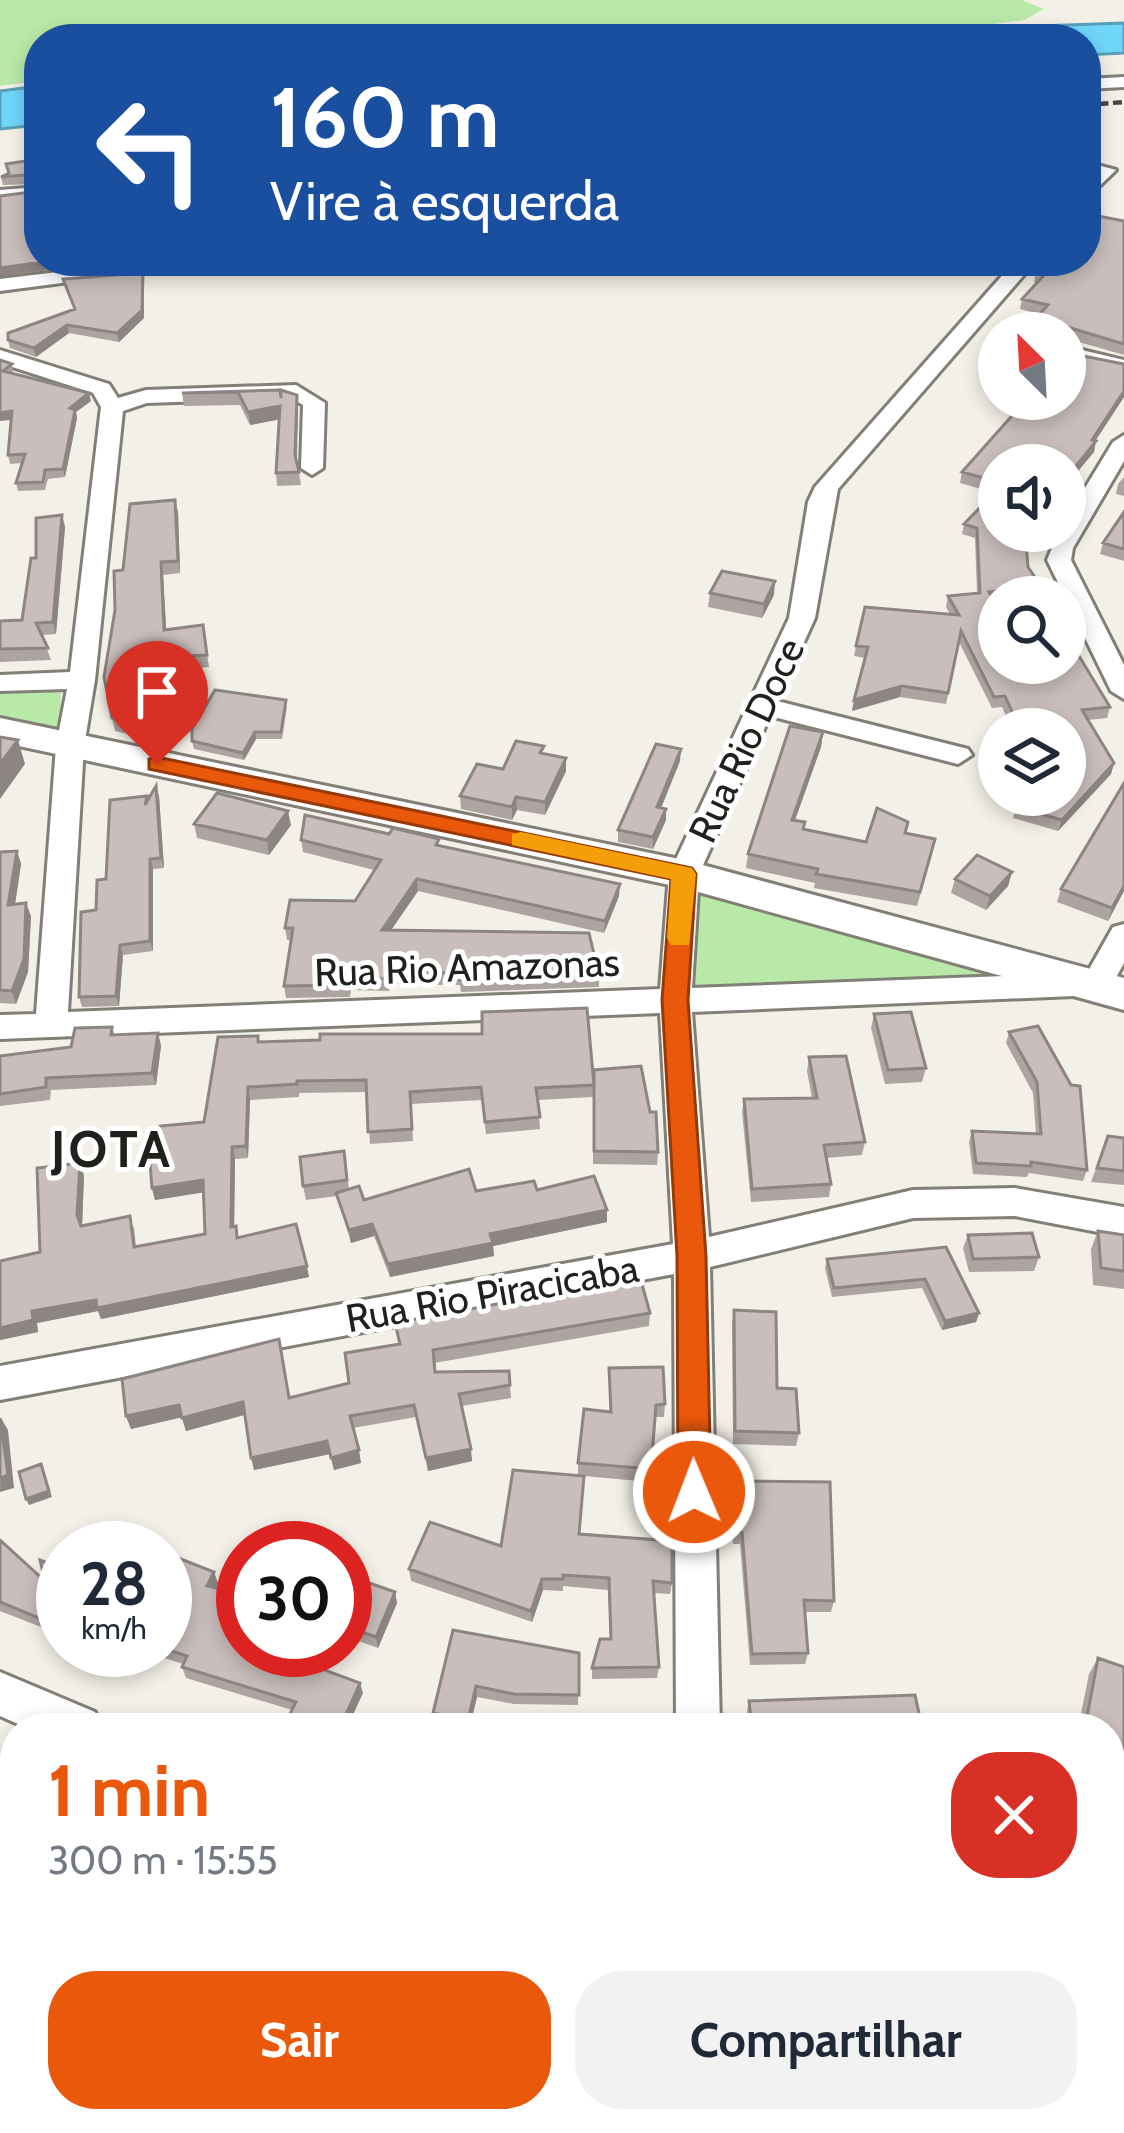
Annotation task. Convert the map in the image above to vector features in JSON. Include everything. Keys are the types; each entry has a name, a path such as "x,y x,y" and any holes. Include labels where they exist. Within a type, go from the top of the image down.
{"street":[{"path":"1101,177 1107,170"},
{"path":"0,285 74,276"},
{"name":"Rua Rio Doce","path":"698,1713 692,1256 675,1000 684,874 808,603 820,502 827,487 1013,276"},
{"path":"966,328 978,331"},
{"path":"0,356 101,389 112,407 82,680 70,746 51,1026"},
{"path":"1086,357 1124,366"},
{"path":"112,407 146,397 296,391 314,404 312,468"},
{"path":"1124,442 1061,548 1059,560 1124,691"},
{"path":"0,683 82,680"},
{"path":"764,706 958,755"},
{"path":"0,730 684,874 1110,989 1124,934"},
{"name":"Rua Rio Amazonas","path":"0,1027 675,1000 1110,989"},
{"name":"Rua Rio Piracicaba","path":"0,1383 692,1256 913,1204 1015,1202 1124,1222"},
{"path":"0,1694 44,1713"}],"green space":[{"path":"0,0 1022,0 1044,9 1024,20 993,24 24,24 24,83 0,86"},
{"path":"0,683 61,686 60,730 52,733 0,723"},
{"path":"691,890 983,960 984,980 680,997"}],"water":[{"path":"1124,23 1124,53 1101,54 1101,24 1094,24"},
{"path":"24,88 24,127 0,129 0,91"}],"building":[{"path":"24,161 24,175 1,177 9,173 6,164"},
{"path":"24,193 24,265 0,268 0,196"},
{"path":"1101,217 1124,221 1124,344 1086,332 1086,312 1042,312 1048,305 1022,299 1043,276 1101,276"},
{"path":"143,276 142,310 117,333 67,325 34,348 8,340 8,333 75,309 63,279"},
{"path":"1086,357 1124,364 1124,391 1086,454 1086,444 987,444 1008,420 1086,420"},
{"path":"0,360 12,364 3,371 89,393 70,408 75,410 63,469 45,470 43,482 16,483 25,454 8,455 12,411 0,413"},
{"path":"280,390 281,398 281,390 297,395 299,472 276,473 280,406 248,412 238,392 182,393"},
{"path":"978,454 978,476 962,472"},
{"path":"175,500 178,561 161,562 164,630 203,625 207,655 171,657 169,668 127,669 138,724 112,718 104,677 115,610 114,571 123,570 130,504"},
{"path":"978,510 978,550 977,528 964,524"},
{"path":"1124,512 1124,549 1103,543"},
{"path":"62,515 53,622 36,623 48,648 0,649 0,621 22,620 31,558 36,558 36,518"},
{"path":"978,552 1027,552 1034,576 979,576"},
{"path":"722,571 775,581 764,604 710,593"},
{"path":"978,593 978,665 961,631 948,693 902,686 854,700 868,647 856,646 865,607 959,615 948,596"},
{"path":"1086,668 1110,707 1010,708 1005,696 994,697 988,684 1086,684"},
{"path":"215,690 286,700 281,732 255,732 243,753 192,741 192,729"},
{"path":"1086,717 1114,763 1086,794"},
{"path":"790,726 823,732 792,820 805,822 803,829 866,842 877,808 908,822 905,833 935,839 920,892 816,874 818,869 748,854"},
{"path":"0,737 18,740 0,764"},
{"path":"516,741 544,746 540,753 566,758 545,802 516,797 512,807 460,796 477,764 503,769"},
{"path":"656,744 681,749 657,807 666,809 653,837 618,830"},
{"path":"1124,783 1124,886 1112,908 1061,889"},
{"path":"156,786 161,858 150,859 150,941 120,945 116,996 79,997 81,912 96,910 97,880 106,879 110,800 147,796 145,805"},
{"path":"217,793 288,811 267,840 194,824"},
{"path":"305,815 389,834 393,828 439,839 436,845 620,884 605,921 417,879 382,930 589,933 599,975 460,980 461,973 388,972 388,979 349,978 348,985 284,986 293,928 285,928 290,900 355,901 381,860 301,840"},
{"path":"17,851 8,905 26,903 24,959 12,991 0,990 0,852"},
{"path":"977,855 1012,872 990,896 955,879"},
{"path":"587,1008 594,1085 536,1088 540,1117 485,1122 481,1087 410,1092 412,1129 368,1132 366,1080 248,1087 246,1146 232,1147 231,1227 236,1226 237,1238 296,1224 307,1266 97,1308 96,1300 32,1311 33,1320 0,1328 0,1261 40,1252 37,1168 80,1163 77,1215 81,1226 130,1216 134,1247 205,1234 203,1180 152,1188 150,1163 160,1162 160,1126 204,1122 218,1037 258,1036 258,1042 320,1040 320,1034 482,1034 482,1012"},
{"path":"911,1012 926,1068 888,1070 874,1014"},
{"path":"1038,1026 1071,1085 1080,1086 1087,1170 1031,1162 1031,1166 976,1163 972,1131 1041,1134 1037,1082 1009,1032"},
{"path":"112,1027 111,1035 158,1033 152,1073 46,1078 46,1087 0,1094 0,1056 71,1047 75,1028"},
{"path":"846,1056 865,1142 824,1145 831,1184 752,1189 744,1099 817,1098 809,1057"},
{"path":"641,1066 650,1112 656,1112 658,1152 594,1151 594,1070"},
{"path":"1108,1136 1124,1138 1124,1171 1097,1168"},
{"path":"344,1151 347,1180 303,1186 300,1157"},
{"path":"469,1169 476,1191 534,1181 537,1190 594,1176 607,1210 490,1234 493,1243 388,1264 372,1224 349,1230 336,1193 359,1186 364,1200"},
{"path":"1098,1231 1124,1235 1124,1271 1101,1268"},
{"path":"1032,1233 1039,1257 973,1259 968,1235"},
{"path":"946,1247 979,1313 945,1321 925,1279 834,1288 827,1259"},
{"path":"640,1277 650,1313 433,1350 435,1372 509,1371 510,1385 459,1394 471,1449 426,1458 414,1405 350,1416 359,1450 331,1458 327,1441 251,1458 243,1402 182,1418 179,1405 126,1416 122,1379 279,1339 289,1398 349,1383 345,1353 400,1344 395,1323"},
{"path":"734,1310 776,1312 777,1388 796,1389 799,1433 735,1431"},
{"path":"663,1367 665,1404 656,1405 651,1469 578,1463 584,1409 611,1412 609,1368"},
{"path":"0,1418 8,1475 0,1478"},
{"path":"41,1464 49,1491 26,1499 19,1472"},
{"path":"513,1470 584,1476 579,1534 672,1541 672,1583 653,1581 659,1667 592,1668 600,1639 611,1639 609,1578 563,1575 563,1579 542,1579 531,1611 409,1569 430,1522 501,1546"},
{"path":"733,1481 830,1482 834,1601 804,1600 808,1653 752,1654"},
{"path":"0,1540 36,1573 36,1617 0,1602"},
{"path":"192,1563 214,1572 207,1586 216,1588 216,1677 344,1677 360,1683 347,1713 290,1713 296,1702 192,1670"},
{"path":"372,1584 395,1592 376,1637 372,1636"},
{"path":"453,1630 579,1653 579,1695 514,1694 476,1686 470,1713 433,1713"},
{"path":"1098,1658 1124,1667 1124,1713 1088,1713"},
{"path":"915,1695 919,1713 750,1713 749,1701"}],"railway":[{"path":"1101,104 1124,102"}],"slow traffic":[{"path":"521,840 684,874 680,938"}],"district":[{"name":"JOTA","path":"112,1149"}],"route":[{"path":"157,764 684,874 675,1000 692,1256 694,1492"}]}
